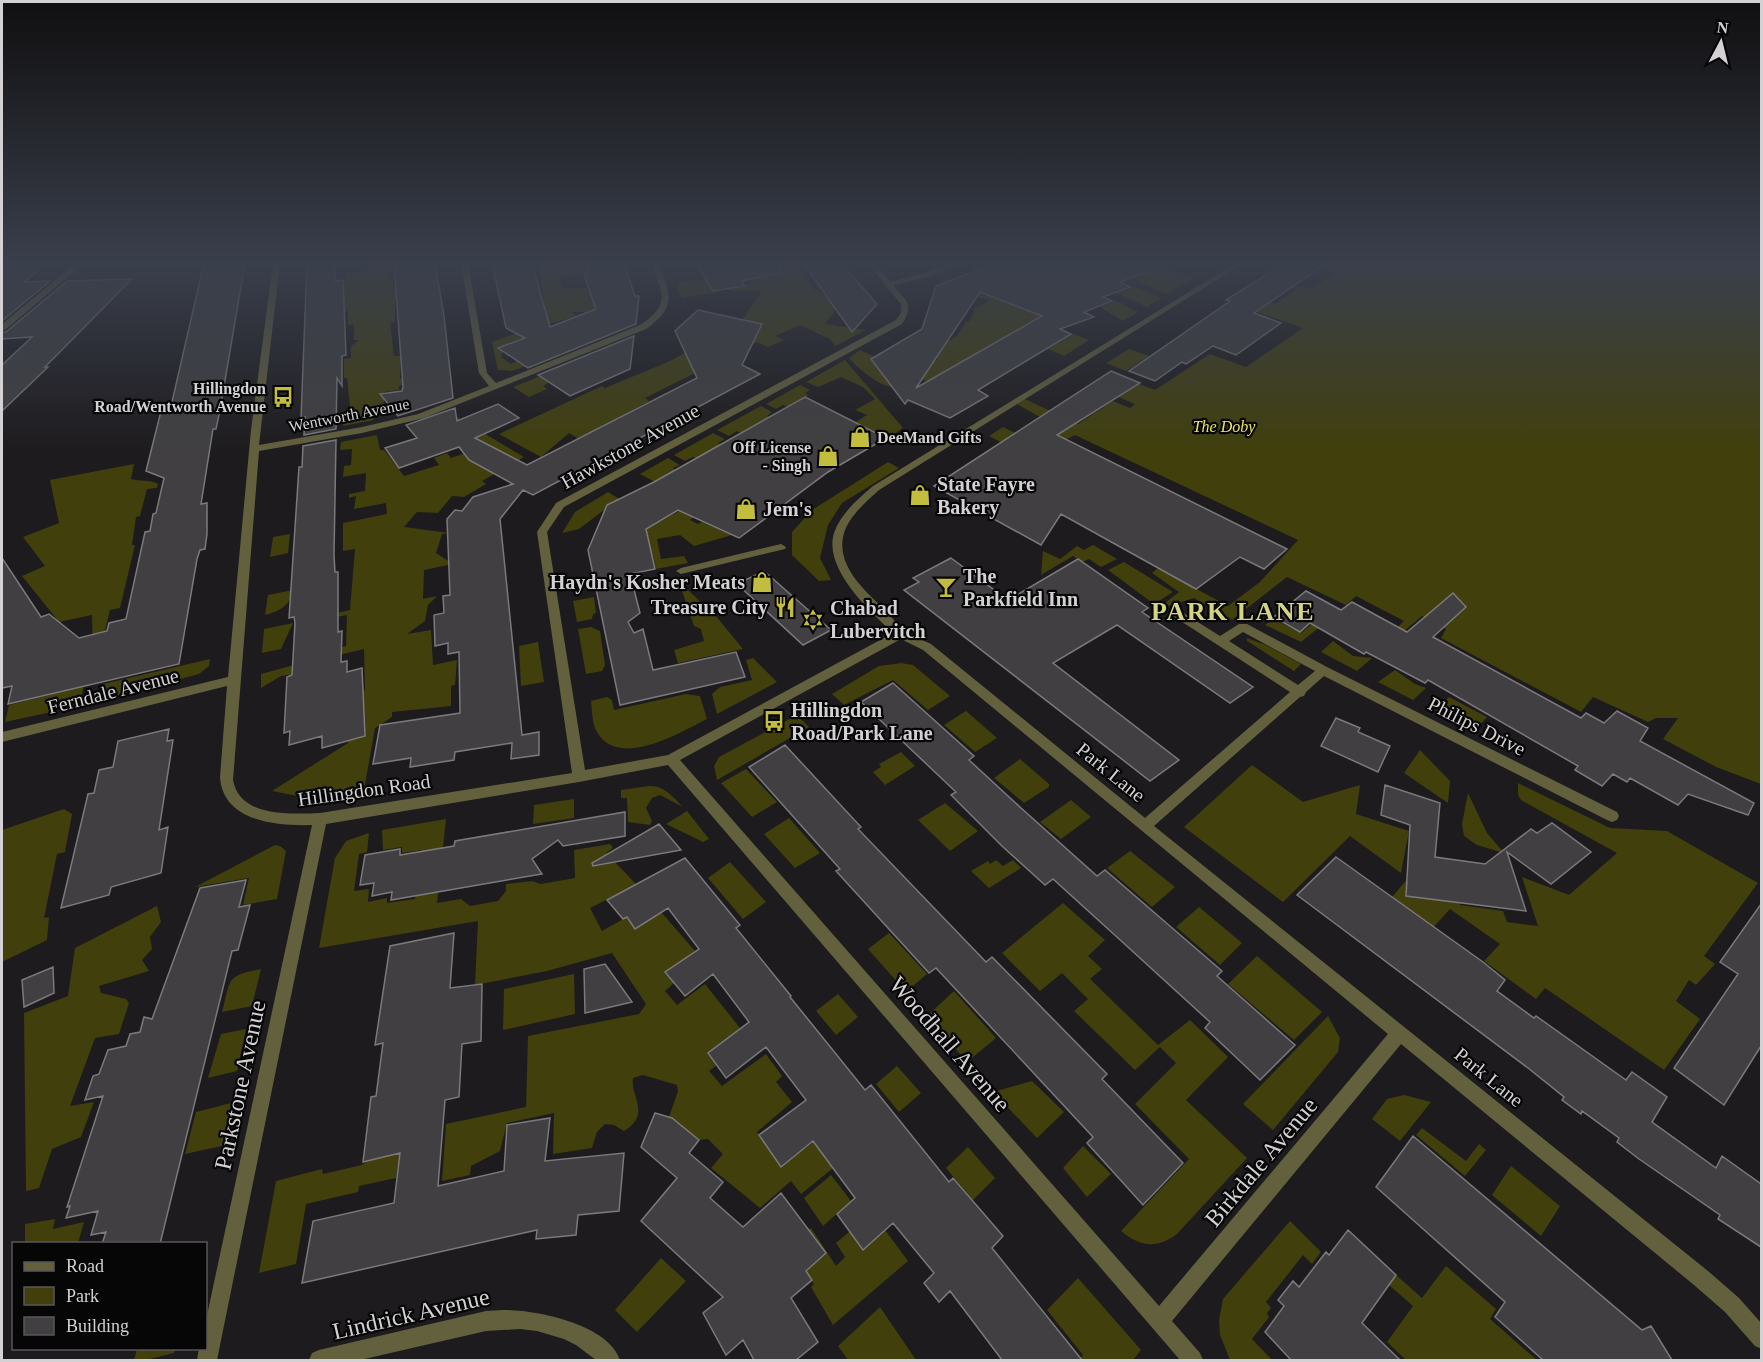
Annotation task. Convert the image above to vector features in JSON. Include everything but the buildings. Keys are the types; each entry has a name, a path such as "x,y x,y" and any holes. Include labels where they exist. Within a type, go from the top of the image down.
{"street":[{"name":"Hillingdon Road","path":"269,327 255,448 227,759 227,786 235,801 251,811 279,820 320,819 579,777 671,759 901,634"},
{"path":"475,327 483,373 495,387"},
{"name":"Wentworth Avenue","path":"255,448 400,422 495,387 644,327"},
{"name":"Hawkstone Avenue","path":"579,777 542,532 560,505 838,353 891,327"},
{"name":"Park Lane","path":"1138,327 876,488 859,502 841,527 838,558 844,573 856,589 901,634 927,647 1701,1278 1732,1305 1761,1339"},
{"path":"681,571 781,547"},
{"path":"1177,613 1300,693"},
{"name":"Philips Drive","path":"1220,641 1243,627 1323,670 1612,816"},
{"path":"1145,826 1300,693 1323,670"},
{"name":"Ferndale Avenue","path":"2,737 235,680"},
{"name":"Woodhall Avenue","path":"671,759 1193,1360"},
{"name":"Parkstone Avenue","path":"207,1360 320,819"},
{"name":"Birkdale Avenue","path":"1159,1322 1400,1032"},
{"name":"Lindrick Avenue","path":"319,1360 507,1318 532,1319 563,1327 582,1338 610,1360"}],"green space":[{"path":"354,327 390,327 394,356 401,356 400,379 426,375 399,386 399,390 384,392 384,403 374,407 374,420 343,426 342,417 351,415 347,378 344,378 344,359 351,358 351,346 359,340 354,340"},
{"path":"533,327 523,338 505,345 501,357 511,364 519,360 526,366 512,371 498,370 492,342"},
{"path":"733,327 796,327 775,336 784,340 768,347 757,342 645,398 649,401 579,439 569,433 541,457 499,434 602,386 605,388 670,361"},
{"path":"803,327 842,327 866,330 835,346 830,339"},
{"path":"963,327 1037,327 930,383 917,377 901,385 886,386 872,378 849,358 860,350 911,374 938,359 927,353 957,336"},
{"name":"The Doby","path":"1299,327 1761,327 1761,784 1716,767 1663,739 1678,718 1656,718 1648,722 1593,697 1581,712 1441,638 1446,629 1422,616 1374,656 1368,654 1404,621 1356,596 1346,605 1287,577 1232,620 1194,598 1169,606 1165,603 1179,592 1152,573 1158,568 1228,606 1260,582 1298,540 1075,435 1031,458 989,436 1003,427 1029,440 1054,425 1017,404 1025,399 1078,424 1113,401 1130,408 1135,404 1116,396 1139,384 1155,390 1210,354 1246,367 1303,328"},
{"path":"1073,334 1089,340 1064,356 1048,349"},
{"path":"1129,349 1149,356 1126,371 1106,363"},
{"path":"845,360 903,428 888,438 856,422 867,415 855,410 875,399 863,387 841,377 818,387 806,382"},
{"path":"551,372 554,379 543,386 547,389 529,397 513,387"},
{"path":"800,385 810,390 805,393 809,395 788,407 783,405 776,409 766,404"},
{"path":"761,406 772,412 767,416 769,417 742,434 737,431 729,436 717,430"},
{"path":"450,413 524,457 482,481 486,484 464,497 452,496 438,513 417,512 404,527 449,533 442,534 436,553 453,564 424,570 423,599 437,596 428,605 425,621 407,634 431,630 433,665 457,660 455,685 451,686 451,706 392,712 392,717 375,728 364,790 308,798 272,791 348,743 354,693 365,690 364,649 326,658 326,652 346,646 347,615 299,624 297,622 350,610 355,549 343,551 343,523 387,514 386,503 354,509 356,496 349,498 349,494 365,491 366,473 343,477 344,466 351,465 352,449 340,450 341,442 377,435 380,450 384,450 404,476 439,465 434,458 447,453 451,458 480,448"},
{"path":"713,433 725,439 718,443 723,445 699,459 693,457 685,461 674,455"},
{"path":"668,458 680,465 673,468 676,471 655,482 640,474"},
{"path":"888,462 899,468 842,503 828,525 820,558 831,580 819,581 792,555 792,532 812,510"},
{"path":"134,464 131,479 158,484 157,488 147,489 140,516 136,517 132,545 135,545 120,608 110,610 101,646 93,648 92,615 59,622 22,576 45,566 23,537 59,523 50,480"},
{"path":"608,492 628,504 608,507 579,529 562,533 575,512"},
{"path":"694,503 704,509 690,520 698,524 702,522 732,535 694,546 680,535 657,539 661,559 684,556 688,563 656,569 653,555 643,557 644,513 659,522"},
{"path":"290,534 288,553 270,557 273,537"},
{"path":"1093,545 1117,559 1101,567 1089,559 1082,562 1073,556 1041,575 1043,551 1060,559 1077,546 1084,550"},
{"path":"1124,562 1173,592 1154,604 1108,570"},
{"path":"679,582 715,615 743,649 678,663 674,650 704,641 701,629 694,626"},
{"path":"293,590 284,607 265,615 268,595"},
{"path":"594,597 596,613 593,614 592,619 577,622 573,601"},
{"path":"1330,609 1337,613 1301,642 1265,625 1274,619 1301,633"},
{"path":"293,623 281,649 262,653 264,629"},
{"path":"591,627 600,631 605,665 602,671 586,674 578,629"},
{"path":"1247,638 1266,645 1301,664 1294,671 1247,641"},
{"path":"1333,641 1353,656 1372,658 1357,671 1321,652"},
{"path":"538,642 544,682 521,686 519,646"},
{"path":"753,658 777,682 717,714 712,694 720,687 752,680 746,660"},
{"path":"210,659 209,666 199,674 98,701 103,684"},
{"path":"901,663 913,665 950,696 928,710 893,680 844,705 832,694 879,666"},
{"path":"294,665 294,674 281,676 261,688 261,674"},
{"path":"1395,670 1415,684 1426,688 1413,700 1378,682"},
{"path":"87,672 79,706 5,722 9,705 50,695 55,681"},
{"path":"686,694 700,696 707,719 667,739 635,748 620,748 607,743 595,729 591,701 607,697 612,700 614,710"},
{"path":"1449,697 1487,717 1474,731 1435,711"},
{"path":"966,711 997,738 975,752 944,725"},
{"path":"797,715 809,727 717,780 714,766 719,757"},
{"path":"1420,750 1450,781 1448,803 1404,773"},
{"path":"901,752 915,766 885,785 873,772 881,767 879,764"},
{"path":"1020,759 1049,784 1049,787 1024,803 994,778"},
{"path":"1252,765 1303,802 1360,785 1356,814 1409,831 1401,873 1350,836 1283,902 1184,827"},
{"path":"746,769 777,802 752,817 721,783"},
{"path":"1518,783 1610,828 1667,831 1758,883 1704,956 1715,964 1696,985 1689,980 1676,1001 1700,1019 1664,1070 1545,988 1536,999 1484,961 1500,944 1450,909 1430,931 1388,902 1408,878 1454,885 1460,905 1503,911 1507,922 1538,926 1522,877 1569,895 1617,853 1521,800 1518,795"},
{"path":"649,786 664,790 683,807 660,795 652,798 646,808 652,821 650,825 628,822 627,798 621,798 621,790"},
{"path":"1468,793 1487,833 1504,853 1477,845 1464,836 1462,824"},
{"path":"574,799 574,818 533,824 534,805"},
{"path":"1071,800 1091,817 1061,839 1040,822"},
{"path":"945,803 978,831 950,851 918,820"},
{"path":"64,809 72,814 65,852 57,854 44,918 49,917 47,940 2,962 2,830"},
{"path":"687,811 709,839 703,842 666,824"},
{"path":"789,818 820,853 795,868 764,834"},
{"path":"446,819 437,903 461,899 470,906 498,901 506,891 506,884 532,881 541,884 575,878 574,850 610,844 613,848 606,853 636,884 619,898 616,895 590,908 602,931 627,917 635,929 661,912 695,951 666,972 674,983 665,991 677,1005 705,984 740,1028 708,1053 717,1065 709,1071 722,1086 766,1054 782,1076 776,1082 792,1102 757,1132 781,1166 814,1142 838,1164 801,1194 791,1181 760,1208 711,1168 723,1154 708,1139 699,1140 669,1117 678,1091 677,1085 643,1075 633,1078 638,1105 637,1118 624,1131 614,1125 605,1124 597,1132 592,1148 553,1154 554,1113 507,1123 500,1151 471,1166 470,1175 442,1181 446,1124 526,1107 528,1036 639,1014 646,1004 612,953 547,971 475,985 478,921 319,948 335,858 346,841 369,833 367,852 359,854 354,891 369,889 368,902 387,898 387,903 415,899 422,850 402,853 402,847 383,850 382,830"},
{"path":"275,845 286,851 277,899 243,905 249,878 195,887"},
{"path":"1130,851 1175,887 1152,907 1107,868"},
{"path":"996,860 1003,866 1013,860 1021,868 989,888 971,871 988,861 990,864"},
{"path":"730,862 766,902 743,919 708,878"},
{"path":"1063,903 1105,940 1088,956 1102,969 1090,979 1158,1045 1190,1020 1228,1057 1186,1100 1247,1158 1177,1234 1156,1244 1142,1243 1121,1231 1189,1159 1135,1104 1176,1063 1160,1047 1135,1070 1074,1011 1088,999 1062,973 1040,991 1002,953"},
{"path":"157,906 161,922 150,937 152,949 142,960 149,971 99,986 101,993 126,999 129,1003 119,1034 95,1038 70,1106 94,1102 81,1137 52,1149 39,1188 26,1191 24,1013 68,996 75,948"},
{"path":"1199,907 1242,943 1220,965 1176,927"},
{"path":"889,933 927,974 906,992 868,949"},
{"path":"1257,956 1322,1012 1294,1040 1228,984"},
{"path":"261,969 252,1006 222,1012 231,981 241,974"},
{"path":"574,974 575,1014 503,1030 504,989"},
{"path":"954,991 996,1038 967,1062 927,1016"},
{"path":"838,994 858,1017 836,1035 816,1011"},
{"path":"1328,1016 1340,1038 1338,1052 1273,1130 1243,1104"},
{"path":"246,1029 237,1071 208,1078 221,1034"},
{"path":"897,1066 921,1093 899,1112 876,1084"},
{"path":"1032,1081 1064,1112 1037,1138 993,1092"},
{"path":"1404,1095 1431,1102 1400,1141 1372,1119 1387,1099"},
{"path":"231,1103 222,1146 185,1154 196,1112"},
{"path":"1422,1128 1466,1161 1479,1144 1486,1150 1465,1176 1416,1135"},
{"path":"402,1135 396,1178 359,1186 358,1192 306,1204 296,1264 259,1273 276,1181 322,1169 323,1174 362,1165"},
{"path":"1083,1146 1111,1174 1087,1197 1063,1168"},
{"path":"968,1147 995,1178 973,1200 946,1168"},
{"path":"1511,1166 1560,1206 1541,1236 1492,1195"},
{"path":"831,1175 851,1201 823,1226 804,1198"},
{"path":"55,1219 53,1229 84,1222 78,1242 25,1242 25,1224"},
{"path":"1290,1221 1321,1252 1312,1264 1303,1255 1266,1302 1271,1308 1267,1313 1269,1317 1252,1339 1272,1360 1230,1360 1220,1335 1219,1320 1223,1299"},
{"path":"811,1228 836,1266 845,1257 836,1243 850,1231 885,1230 908,1261 833,1325 811,1287 814,1284 790,1245"},
{"path":"661,1258 686,1281 637,1332 615,1310"},
{"path":"1446,1266 1496,1309 1490,1319 1537,1360 1406,1360 1387,1342 1413,1306 1389,1285 1396,1275 1422,1298"},
{"path":"1078,1278 1141,1350 1133,1360 1079,1360 1083,1355 1047,1310"},
{"path":"880,1307 916,1360 848,1360 838,1346"},
{"path":"136,1350 175,1350 174,1353 146,1360 134,1360"}],"place":[{"name":"Hillingdon Road/Wentworth Avenue","path":"283,397"},
{"name":"DeeMand Gifts","path":"860,437"},
{"name":"Off License - Singh","path":"828,456"},
{"name":"State Fayre Bakery","path":"920,495"},
{"name":"Jem's","path":"746,509"},
{"name":"Haydn's Kosher Meats","path":"762,582"},
{"name":"The Parkfield Inn","path":"946,587"},
{"name":"Treasure City","path":"785,607"},
{"name":"Chabad Lubervitch","path":"813,620"},
{"name":"Hillingdon Road/Park Lane","path":"774,721"}],"district":[{"name":"PARK LANE","path":"1233,611"}]}
